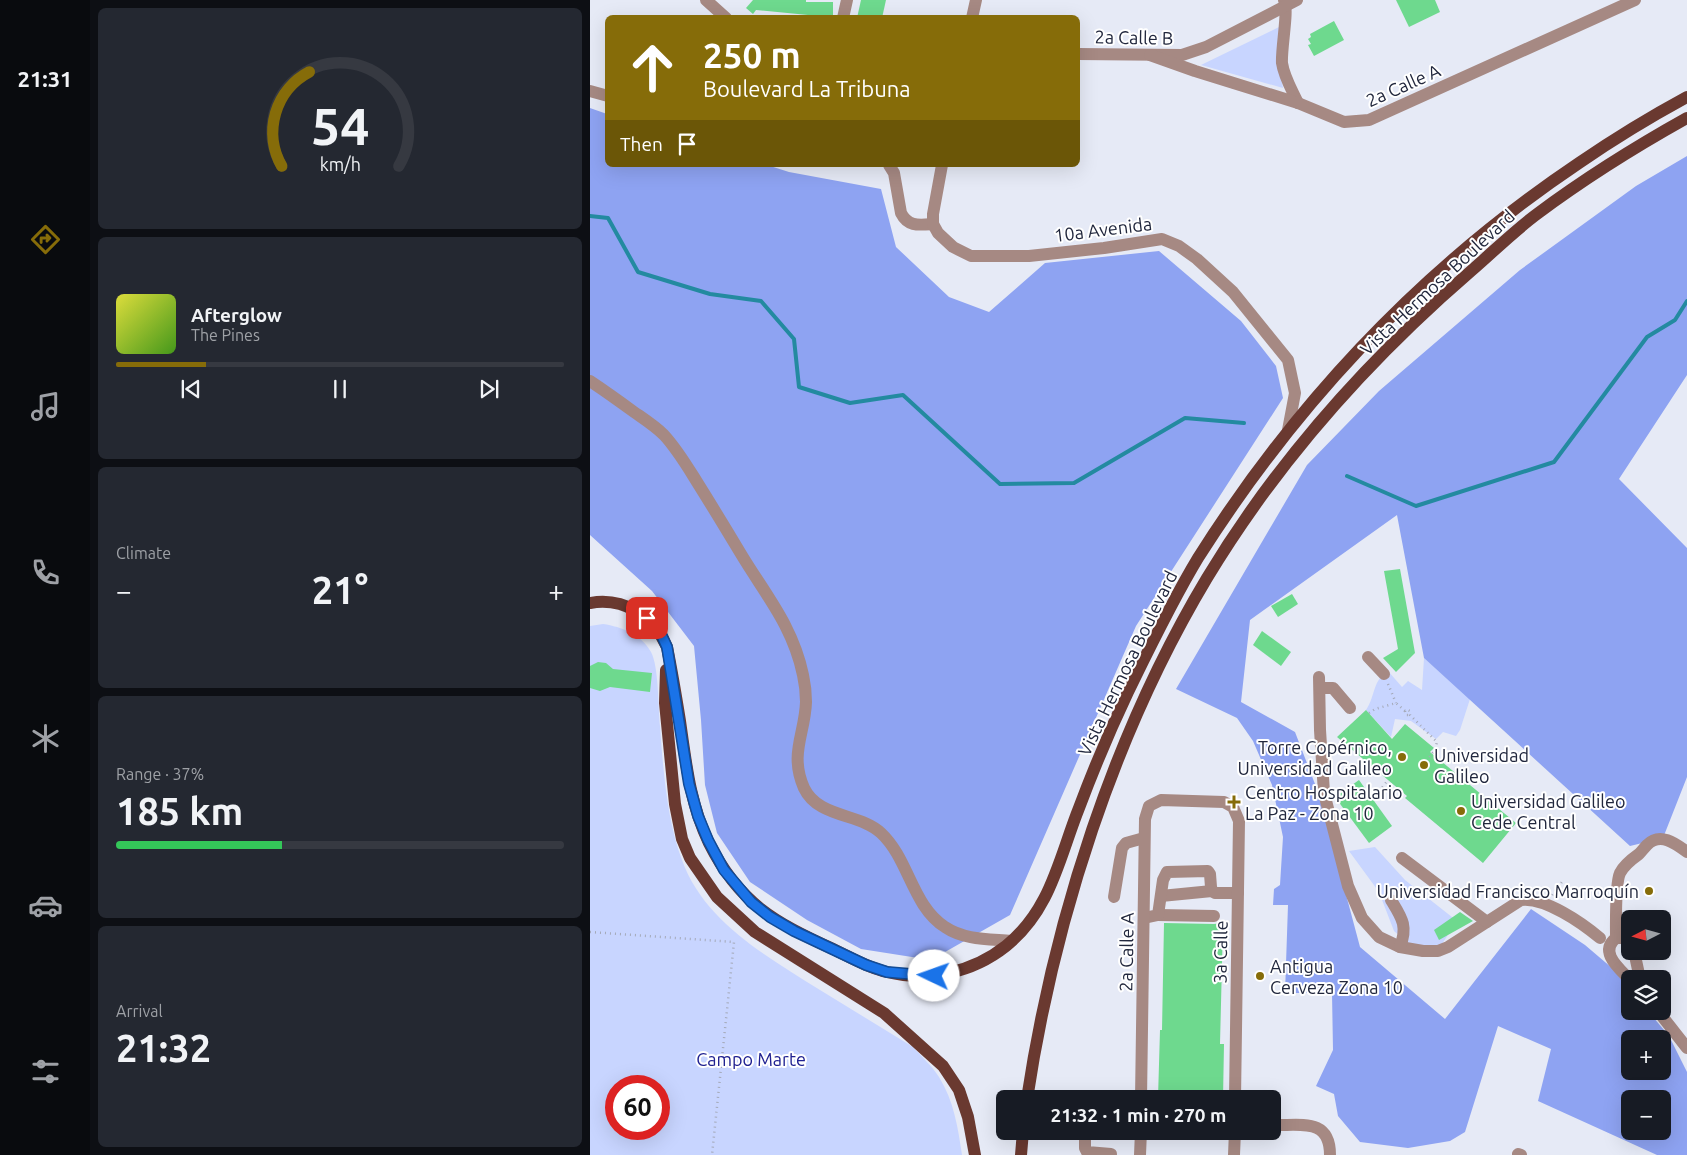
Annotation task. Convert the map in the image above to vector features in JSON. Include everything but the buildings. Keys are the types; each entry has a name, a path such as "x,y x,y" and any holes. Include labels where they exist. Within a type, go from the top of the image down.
{"main road":[{"name":"Vista Hermosa Boulevard","path":"667,647 689,784 698,816 724,870 751,902 770,917 794,931 866,965 887,972 920,976 948,974 968,968 988,958 1024,929 1041,905 1050,888 1077,812 1114,722 1154,638 1197,560 1288,430 1353,355 1433,275 1538,190 1596,151 1687,97"},
{"name":"Vista Hermosa Boulevard","path":"1029,1090 1040,1025 1060,941 1082,864 1112,774 1139,710 1180,626 1208,577 1257,503 1291,457 1376,359 1444,293 1534,216 1593,175 1687,118"},
{"path":"590,603 615,603 637,611 655,626 667,647 665,703 678,821 682,839 690,858 717,897 755,932 884,1013 943,1066 959,1090 968,1116 975,1155"},
{"path":"1021,1155 1022,1140"}],"street":[{"path":"706,0 723,15"},
{"path":"844,15 847,0"},
{"path":"973,15 976,0"},
{"name":"2a Calle A","path":"1150,55 1298,103 1344,122 1369,120 1635,0"},
{"path":"1290,2 1283,30 1282,62 1298,103"},
{"name":"2a Calle B","path":"1080,54 1182,55 1206,47 1290,2"},
{"path":"590,91 605,95"},
{"path":"890,167 894,173 903,217 906,221 915,225 933,224 942,167"},
{"name":"10a Avenida","path":"933,224 938,233 953,247 971,256 1029,256 1104,248 1162,239 1179,246 1197,259 1234,292 1288,360 1295,393 1288,430"},
{"path":"590,381 663,434 678,453 774,604 796,649 805,687 806,703 797,764 805,790 818,804 869,824 881,833 891,845 912,885 932,917 945,927 959,934 975,938 1011,941"},
{"path":"1368,657 1384,674"},
{"path":"1350,708 1333,688 1319,682 1324,793 1348,886 1362,918 1378,937 1400,946 1423,951 1438,951 1448,947 1521,900 1531,899 1549,905 1594,932 1600,938"},
{"name":"3a Calle","path":"1149,806 1161,800 1224,802 1234,807 1239,821 1235,1090"},
{"name":"2a Calle A","path":"1141,1090 1144,838 1145,819 1149,806"},
{"path":"1114,897 1122,848 1126,843 1144,838"},
{"path":"1616,938 1616,909 1620,874 1628,862 1656,839 1663,838 1671,841 1687,852"},
{"path":"1402,858 1487,922"},
{"path":"1158,915 1163,880 1167,872 1208,871 1212,891"},
{"path":"1161,896 1212,891 1215,893 1238,893"},
{"path":"1391,900 1402,917 1404,924 1400,946"},
{"path":"1144,918 1158,915 1214,916"},
{"path":"1621,938 1616,938 1610,943 1609,953 1612,960 1621,970"},
{"path":"1665,1020 1687,1048"},
{"path":"1281,1124 1312,1126 1321,1129 1326,1135 1330,1146 1330,1155"},
{"path":"1085,1140 1087,1152 1111,1154"},
{"path":"1140,1155 1141,1140"},
{"path":"1234,1155 1235,1140"}],"path":[{"path":"1384,674 1396,703 1405,711 1410,711 1410,715 1436,741 1435,750 1423,765 1428,768"},
{"path":"1369,713 1375,709 1396,703"},
{"path":"1373,799 1388,780"},
{"path":"1550,898 1562,882"},
{"path":"590,932 734,942 712,1155"}],"green space":[{"path":"1279,27 1278,61 1283,88 1201,65"},
{"name":"Campo Marte","path":"603,624 624,629 642,640 654,659 664,777 669,812 677,845 692,882 722,920 759,951 913,1047 933,1069 944,1086 955,1115 962,1155 590,1155 590,626"},
{"path":"1424,658 1470,699 1460,730 1456,736 1443,732 1436,739 1411,721 1395,719 1391,737 1366,710 1379,679 1388,671 1402,687 1408,681 1422,690"},
{"path":"1375,847 1405,880 1457,921 1440,947 1411,946 1394,931 1379,892 1349,851"}],"shaded area":[{"path":"590,108 605,113 605,167 773,167 789,172 881,189 896,247 949,297 989,312 1045,263 1159,251 1241,321 1276,366 1283,398 1136,626 1010,915 931,960 861,949 807,920 750,882 717,833 705,785 694,646 652,591 590,535"},
{"path":"1687,156 1687,375 1619,479 1687,548 1687,777 1663,838 1630,846 1424,658 1397,515 1250,620 1241,702 1295,732 1320,797 1360,947 1445,1019 1531,909 1585,945 1612,968 1621,979 1621,1020 1656,1020 1664,1030 1621,1030 1621,1080 1671,1080 1671,1040 1687,1072 1687,1155 1657,1155 1624,1140 1671,1140 1671,1090 1621,1090 1621,1139 1538,1101 1551,1049 1498,1026 1465,1132 1450,1141 1408,1148 1360,1142 1338,1116 1334,1094 1316,1086 1333,1050 1332,993 1285,993 1288,905 1273,905 1274,889 1280,885 1283,837 1272,785 1253,741 1237,718 1176,689 1307,465 1379,391 1520,270 1636,186"}],"waterway":[{"path":"590,216 608,218 638,272 710,294 761,301 794,339 799,387 850,403 903,395 1000,484 1074,483 1185,418 1244,423"},
{"path":"1347,476 1416,506 1554,462 1647,337 1675,320 1687,301"}],"place":[{"name":"Torre Copérnico, Universidad Galileo","path":"1402,757"},
{"name":"Universidad Galileo","path":"1424,765"},
{"name":"Centro Hospitalario La Paz - Zona 10","path":"1234,802"},
{"name":"Universidad Galileo Cede Central","path":"1461,811"},
{"name":"Universidad Francisco Marroquín","path":"1649,891"},
{"name":"Antigua Cerveza Zona 10","path":"1260,976"}],"route":[{"path":"647,618 662,636 667,647 689,784 698,816 724,870 751,902 770,917 794,931 866,965 887,972 934,976"}]}
